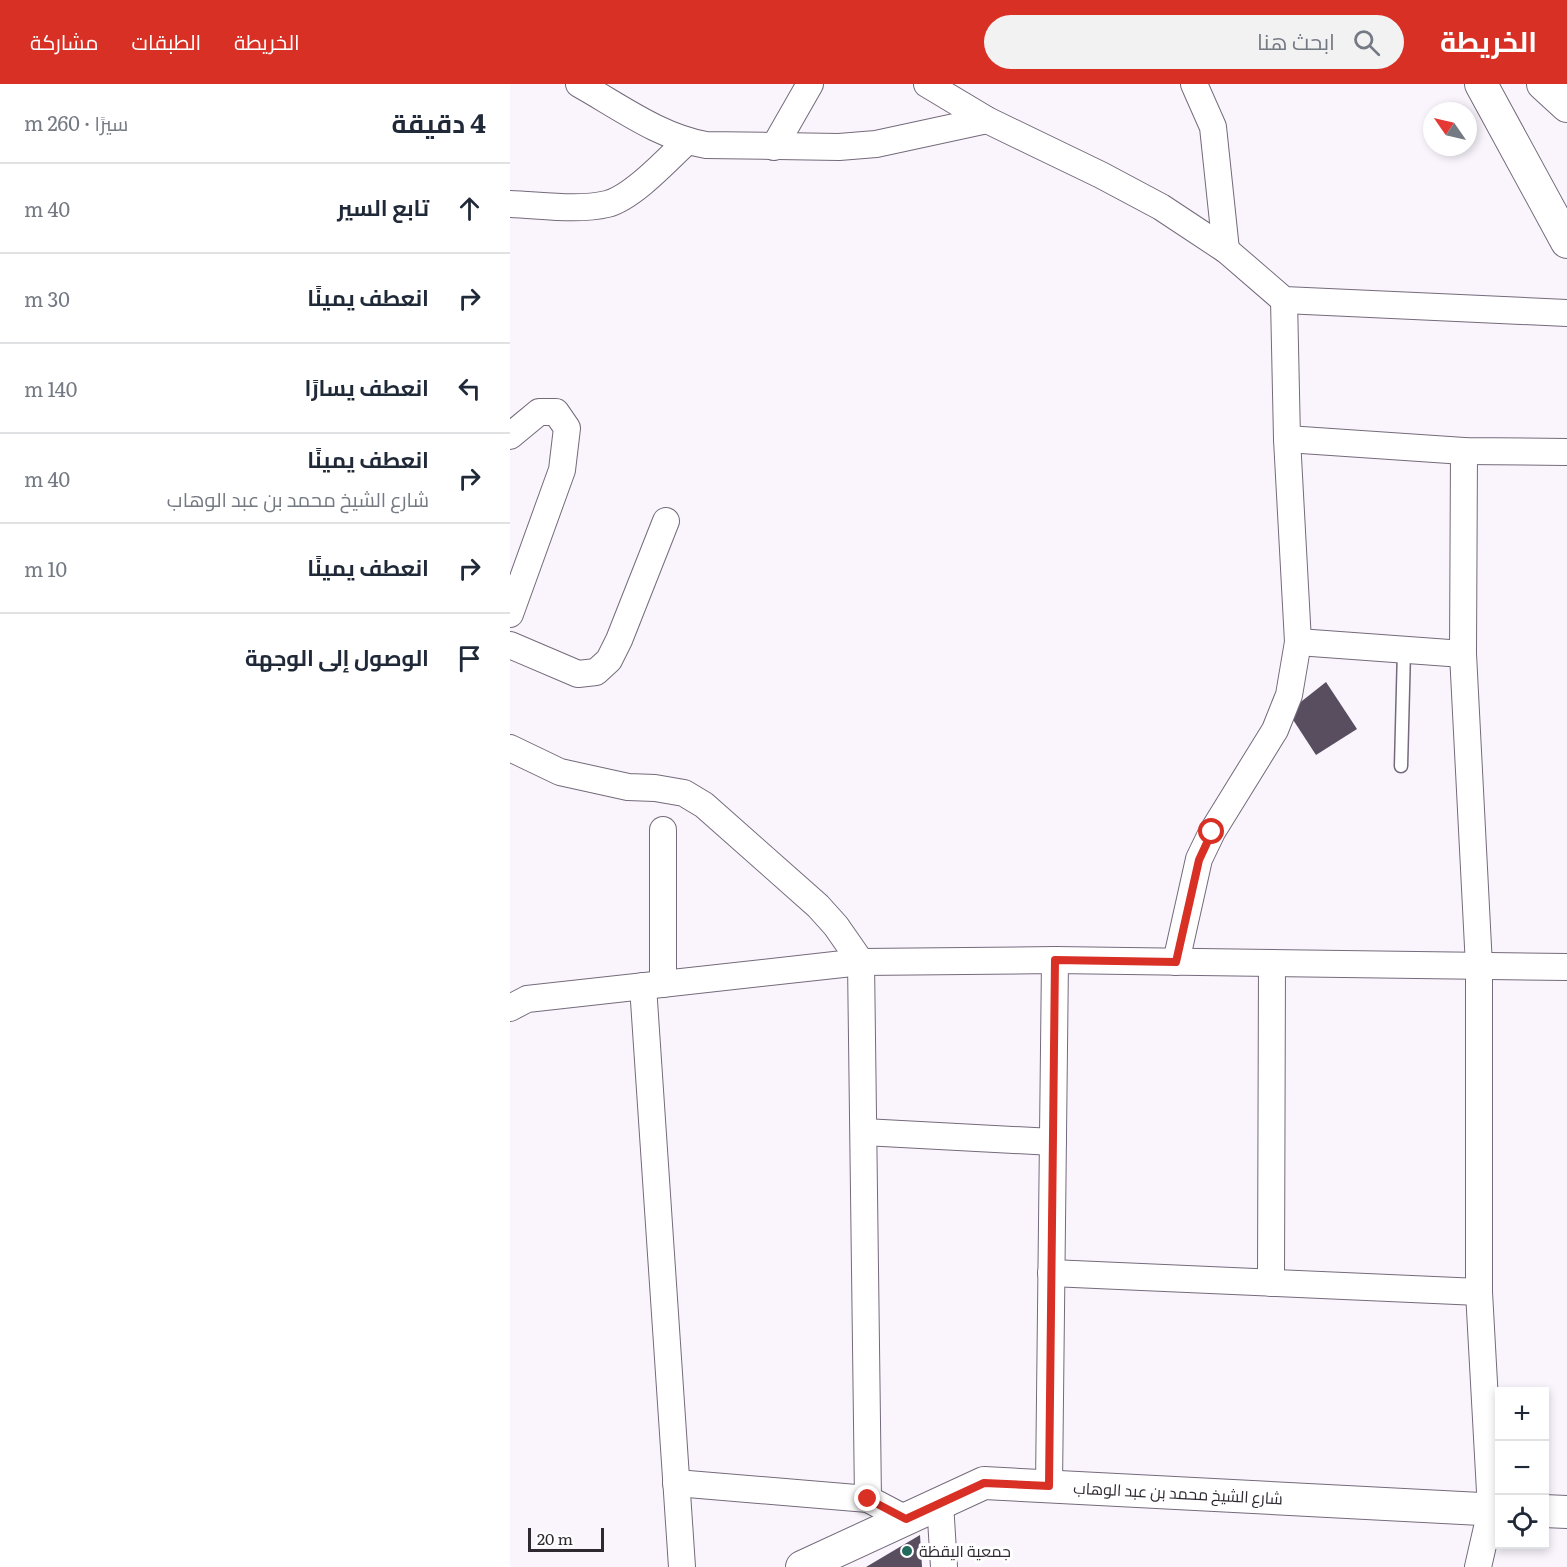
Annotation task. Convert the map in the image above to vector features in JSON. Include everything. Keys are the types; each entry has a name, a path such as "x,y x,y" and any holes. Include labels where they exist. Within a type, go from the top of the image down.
{"street":[{"path":"579,84 666,133 686,141 706,145 839,147 876,144 987,120"},
{"path":"774,147 810,84"},
{"path":"927,84 987,120 1161,207 1226,249 1284,300 1567,314"},
{"path":"1194,84 1213,127 1226,249"},
{"path":"1481,84 1567,242"},
{"path":"1543,84 1567,106"},
{"path":"510,204 576,206 608,204 644,181 686,141"},
{"path":"1176,962 1199,860 1212,832 1275,729 1289,695 1298,642 1287,439 1284,300"},
{"path":"510,436 539,412 556,412 567,428 562,470 510,614"},
{"path":"1287,439 1464,451 1567,452"},
{"path":"1464,451 1463,654 1479,966 1479,1292 1495,1510 1478,1567"},
{"path":"510,645 578,674 596,672 609,660 619,640 666,521"},
{"path":"1298,642 1463,654"},
{"path":"510,748 560,772 628,787 655,788 684,793 704,805 818,906 836,926 861,962 868,1499"},
{"path":"663,830 653,985 681,1567"},
{"path":"1049,1486 1055,960"},
{"path":"510,1008 527,999 861,962 1055,960 1567,968"},
{"path":"1271,1283 1272,963"},
{"path":"864,1132 1053,1142"},
{"path":"1051,1273 1479,1292"},
{"path":"676,1483 868,1499 906,1519"},
{"name":"شارع الشيخ محمد بن عبد الوهاب","path":"802,1567 984,1483 1495,1510"},
{"path":"940,1503 944,1567"},
{"path":"1549,1511 1567,1512"}],"lane":[{"path":"1401,766 1404,650"}],"building":[{"path":"1326,682 1357,729 1316,755 1288,712"},
{"name":"جمعية اليقظة","path":"920,1535 922,1567 866,1567"}],"place":[{"name":"جمعية اليقظة","path":"907,1551"}],"route":[{"path":"868,1499 906,1519 984,1483 1049,1486 1055,960 1176,962 1192,885 1199,860 1212,832"}]}
